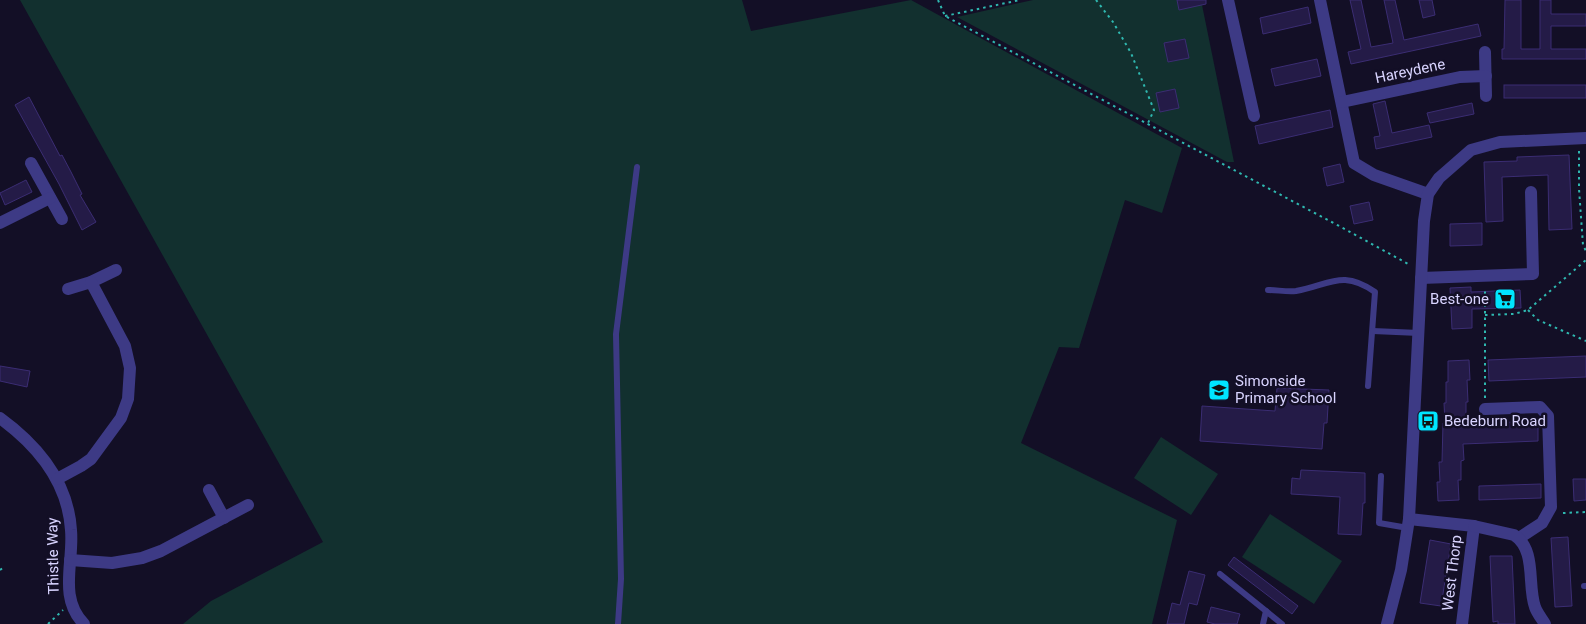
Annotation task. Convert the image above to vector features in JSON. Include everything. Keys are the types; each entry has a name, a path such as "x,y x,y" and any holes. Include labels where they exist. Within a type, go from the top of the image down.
{"street":[{"path":"1228,0 1254,116"},
{"path":"1320,0 1354,163 1374,175 1428,194"},
{"path":"1485,52 1486,96"},
{"name":"Hareydene","path":"1342,102 1460,77 1486,76"},
{"path":"1387,624 1401,570 1409,524 1424,221 1428,194 1439,178 1471,150 1500,142 1583,138"},
{"path":"31,163 62,219"},
{"path":"1422,271 1485,276 1533,274 1530,192"},
{"path":"0,222 50,198"},
{"path":"68,289 91,282 116,270"},
{"path":"56,479 91,459 121,418 128,399 130,368 125,346 91,282"},
{"path":"1485,409 1540,407 1548,416 1551,507 1542,523 1519,538 1527,552 1535,607 1545,624"},
{"name":"Thistle Way","path":"0,418 34,447 56,479 63,493 70,520 70,604 74,613 84,624"},
{"path":"209,490 224,518"},
{"path":"70,560 112,563 142,558 161,551 248,505"},
{"name":"West Thorp","path":"1409,524 1474,526 1514,535 1519,538"},
{"name":"West Thorp","path":"1462,624 1474,526"}],"lane":[{"path":"618,624 621,578 616,334 637,167"},
{"path":"1268,290 1295,291 1343,279 1355,281 1375,292 1368,386"},
{"path":"1372,331 1419,334"},
{"path":"1381,476 1379,523 1409,524"},
{"path":"1220,574 1282,624"},
{"path":"1263,624 1266,611"}],"path":[{"path":"938,0 945,16 1422,271"},
{"path":"945,16 1020,0"},
{"path":"1096,0 1113,22 1131,53 1154,110 1147,124"},
{"path":"1583,138 1579,189 1586,251"},
{"path":"1485,315 1514,314 1528,310 1586,260"},
{"path":"1485,276 1485,409"},
{"path":"1528,310 1538,320 1586,341"},
{"path":"1548,514 1586,512"},
{"path":"0,570 4,566"},
{"path":"48,624 70,604"}],"green space":[{"path":"20,0 742,0 751,31 911,0 1182,148 1162,213 1125,200 1079,348 1059,347 1021,443 1177,520 1152,624 183,624 211,601 323,542"},
{"path":"1033,0 1201,0 1234,162 1227,162 957,17"},
{"path":"1161,437 1218,474 1191,515 1134,478"},
{"path":"1270,514 1342,561 1314,604 1242,557"}],"building":[{"path":"1177,0 1206,0 1206,4 1179,10"},
{"path":"1350,0 1361,0 1371,47 1393,43 1384,0 1395,0 1404,40 1478,24 1481,36 1351,64 1348,52 1361,49"},
{"path":"1419,0 1432,0 1435,15 1423,18"},
{"path":"1505,0 1521,0 1521,49 1540,49 1540,0 1551,0 1551,14 1586,14 1586,26 1551,26 1551,49 1586,49 1586,59 1502,59"},
{"path":"1308,7 1311,23 1263,34 1260,18"},
{"path":"1185,39 1189,58 1168,62 1164,43"},
{"path":"1317,59 1321,76 1275,86 1271,69"},
{"path":"1504,85 1586,85 1586,98 1504,98"},
{"path":"1175,89 1179,108 1160,112 1156,93"},
{"path":"29,97 60,156 62,155 82,194 80,195 96,222 82,230 15,105"},
{"path":"1385,101 1392,133 1429,125 1432,137 1376,149 1374,137 1380,136 1373,104"},
{"path":"1472,103 1474,114 1430,123 1427,113"},
{"path":"1330,110 1333,127 1259,144 1255,126"},
{"path":"1569,155 1572,229 1549,230 1548,175 1502,177 1503,221 1486,222 1484,162 1517,161 1517,157"},
{"path":"1340,164 1344,182 1327,186 1323,168"},
{"path":"26,180 32,192 5,205 0,193"},
{"path":"1369,202 1373,220 1354,224 1350,206"},
{"path":"1482,223 1482,245 1450,246 1450,224"},
{"path":"1471,287 1471,292 1520,290 1521,308 1472,309 1472,328 1452,329 1450,288"},
{"path":"1586,356 1586,377 1489,381 1488,360"},
{"path":"1469,360 1470,380 1467,380 1466,424 1538,421 1538,441 1463,444 1464,460 1461,461 1461,480 1458,480 1459,500 1438,501 1437,482 1440,482 1439,462 1442,462 1443,423 1445,423 1444,403 1446,403 1446,382 1448,382 1448,361"},
{"path":"0,366 30,371 27,387 0,381"},
{"path":"1277,388 1329,390 1327,423 1324,423 1322,449 1200,441 1202,406 1275,411"},
{"path":"1301,470 1365,473 1365,503 1363,503 1361,535 1338,534 1340,497 1291,494 1292,478 1300,479"},
{"path":"1573,479 1586,479 1586,500 1574,501"},
{"path":"1541,484 1541,498 1479,500 1479,486"},
{"path":"1568,537 1572,606 1555,607 1551,538"},
{"path":"1430,540 1451,544 1441,606 1420,603"},
{"path":"1490,556 1512,556 1515,624 1498,624 1498,621 1493,622"},
{"path":"1234,557 1298,606 1292,614 1228,565"},
{"path":"1189,571 1205,575 1197,605 1189,603 1184,624 1167,624 1172,603 1180,605"},
{"path":"1211,607 1240,614 1237,624 1207,622"}],"place":[{"name":"Best-one","path":"1505,299"},
{"name":"Simonside Primary School","path":"1219,390"},
{"name":"Bedeburn Road","path":"1428,421"}]}
